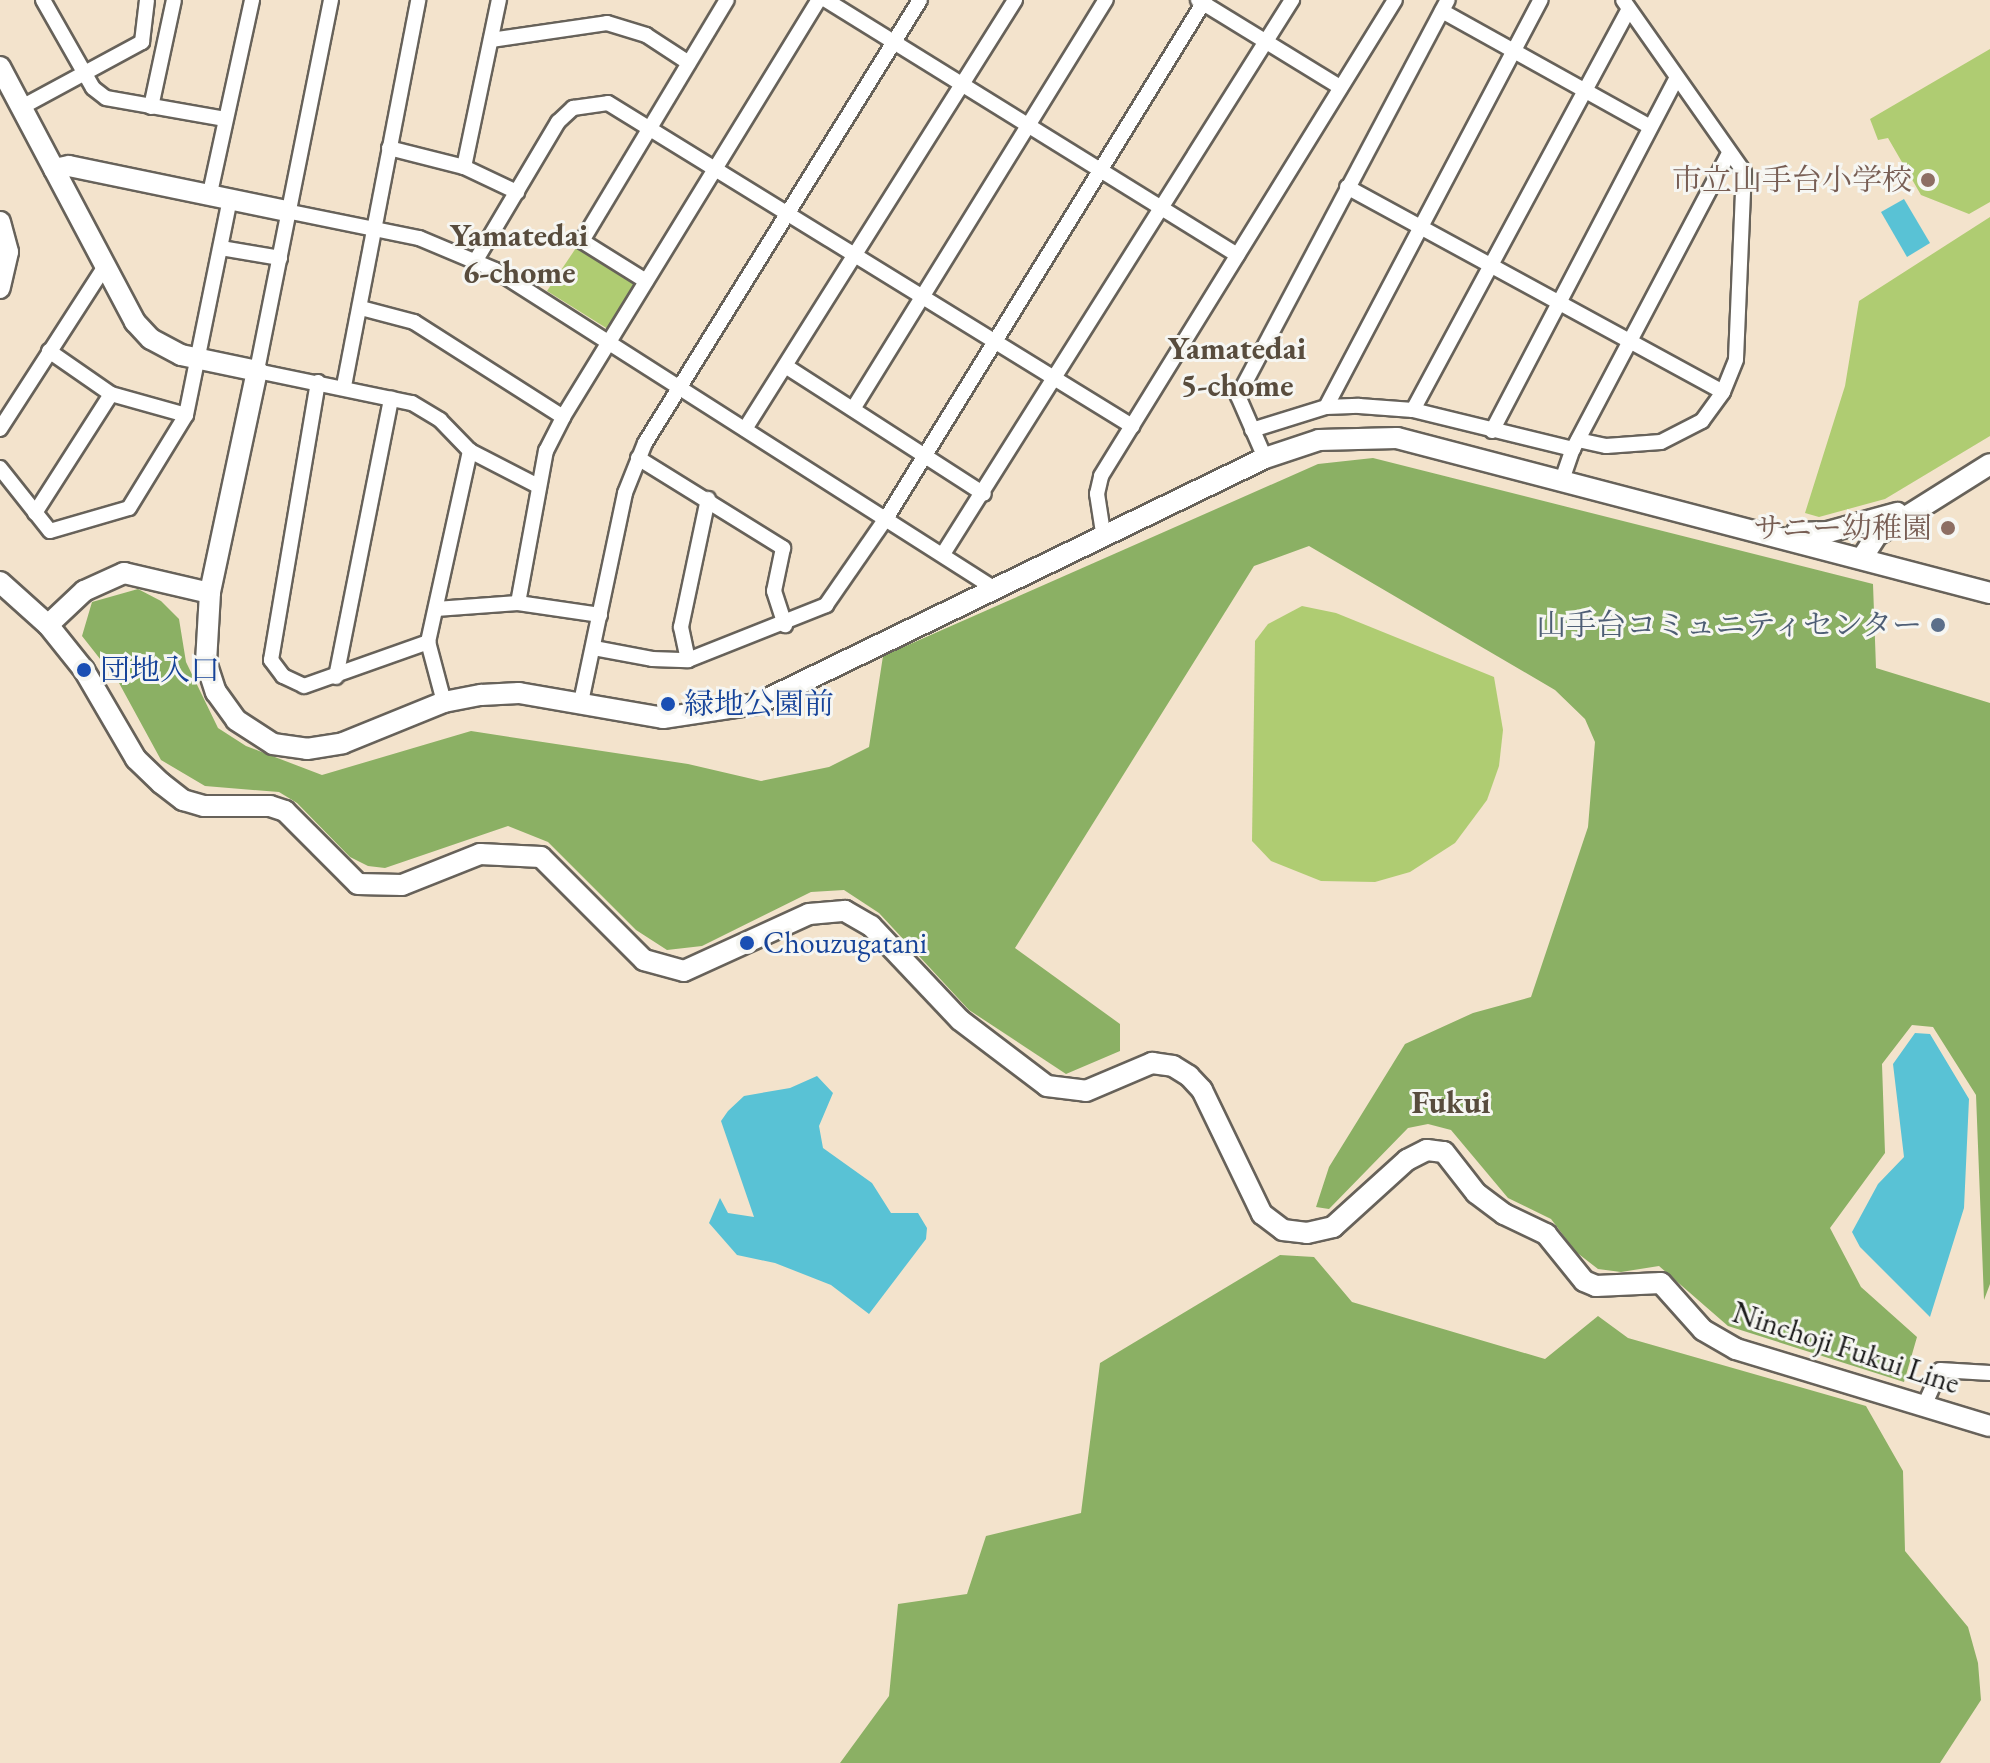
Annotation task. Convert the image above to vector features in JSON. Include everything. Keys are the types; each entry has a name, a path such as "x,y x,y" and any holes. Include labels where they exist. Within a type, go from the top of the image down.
{"street":[{"path":"20,108 142,42 147,0"},
{"path":"151,107 174,0"},
{"path":"0,468 54,532 122,514 186,415 200,360 221,248 220,195 225,119 252,0"},
{"path":"331,0 210,593 206,662 216,692 236,720 273,744 307,749 343,743 444,702 519,693 663,718 757,704 1104,539 1265,458 1319,440 1397,438 1561,483 1774,534 1990,593"},
{"path":"344,386 378,228 389,148 418,0"},
{"path":"464,167 499,0"},
{"path":"646,281 582,241 727,0"},
{"path":"518,603 538,486 563,417 819,0"},
{"path":"826,0 1237,255"},
{"path":"581,702 625,493 638,458 678,388 920,0"},
{"path":"745,429 787,367 1015,0"},
{"path":"853,409 1106,0"},
{"path":"943,554 984,494 1292,0"},
{"path":"1104,539 1097,494 1101,476 1395,0"},
{"path":"1326,407 1541,0"},
{"path":"48,1 84,73 106,98 225,119"},
{"path":"594,648 652,659 688,660 785,625 826,605 887,517 1102,173 1202,1 1340,87"},
{"path":"1252,430 1326,407 1413,410 1492,431 1576,445 1606,446 1661,442 1702,421 1723,392 1736,359 1747,189 1744,172 1626,4"},
{"path":"1413,410 1585,90 1626,4"},
{"path":"1265,458 1238,396 1445,6 1513,50 1650,127"},
{"path":"491,40 607,23 646,35 689,63"},
{"path":"0,67 135,322 151,339 200,360 344,386 391,398 440,420 470,451 538,486"},
{"path":"1492,431 1556,301 1676,79"},
{"path":"476,260 558,122 573,108 608,103 1132,426"},
{"path":"389,148 464,167 517,192"},
{"path":"1561,483 1576,445 1629,340 1729,153"},
{"path":"54,169 69,166 378,228 476,260 887,517 995,589"},
{"path":"1347,187 1723,392"},
{"path":"0,222 8,252 0,288"},
{"path":"221,248 280,258"},
{"path":"0,429 105,266"},
{"path":"361,308 414,322 563,417"},
{"path":"49,351 111,394 186,415"},
{"path":"787,367 984,494"},
{"path":"318,382 271,660 283,676 304,686 428,642"},
{"path":"35,513 111,394"},
{"path":"336,677 391,398"},
{"path":"444,702 428,642 470,451"},
{"path":"638,458 783,548 774,591 785,625"},
{"path":"1862,558 1877,535 1920,505 1990,464"},
{"path":"688,660 681,627 708,499"},
{"path":"1774,534 1828,532 1920,505"},
{"path":"48,625 84,591 124,573 210,593"},
{"name":"Ninchoji Fukui Line","path":"0,582 48,625 84,670 136,759 161,783 183,800 204,806 270,806 285,811 358,884 402,885 480,854 541,857 559,870 644,960 684,971 809,914 845,911 871,926 960,1020 1047,1086 1066,1092 1086,1091 1152,1063 1173,1066 1189,1076 1202,1090 1262,1214 1283,1230 1307,1233 1333,1227 1407,1160 1427,1150 1444,1152 1476,1193 1504,1214 1546,1234 1584,1281 1596,1286 1661,1283 1718,1341 1990,1426"},
{"path":"436,609 518,603 600,615"},
{"path":"1925,1404 1940,1370 1990,1373"}],"green space":[{"path":"1990,49 1990,202 1969,214 1921,195 1888,138 1878,140 1870,119"},
{"path":"1990,217 1990,436 1885,499 1819,517 1805,513 1845,386 1859,301"},
{"path":"578,245 641,283 611,331 547,291"},
{"path":"1373,458 1873,584 1876,668 1990,703 1990,1284 1984,1300 1976,1095 1933,1027 1912,1025 1882,1064 1885,1153 1830,1228 1861,1287 1917,1337 1904,1382 1728,1326 1659,1266 1621,1272 1598,1269 1576,1252 1551,1219 1508,1198 1451,1130 1428,1124 1408,1128 1329,1209 1316,1207 1329,1167 1405,1044 1473,1013 1531,997 1588,827 1595,742 1585,719 1555,690 1309,546 1254,566 1015,948 1120,1024 1120,1051 1066,1074 969,1010 879,913 844,890 811,892 702,946 667,950 636,930 548,842 508,826 385,868 368,866 350,857 297,803 279,792 205,786 161,760 119,683 82,636 92,602 138,589 161,601 179,619 186,662 218,728 246,746 322,775 471,731 688,764 761,781 829,767 869,747 883,656 1318,464"},
{"path":"1302,606 1336,613 1494,677 1503,730 1499,766 1487,800 1455,843 1410,872 1375,882 1321,881 1271,861 1252,841 1255,641 1268,624"},
{"path":"1280,1255 1314,1257 1352,1302 1545,1359 1598,1316 1628,1338 1866,1406 1903,1471 1905,1551 1968,1627 1978,1663 1981,1700 1940,1763 840,1763 889,1696 898,1604 967,1594 986,1536 1081,1513 1100,1363"}],"water":[{"path":"1904,199 1930,243 1907,257 1881,212"},
{"path":"1915,1033 1930,1034 1969,1099 1964,1208 1930,1317 1860,1247 1852,1232 1878,1184 1904,1157 1893,1064"},
{"path":"817,1076 833,1093 819,1126 823,1148 872,1183 891,1213 918,1213 927,1228 926,1239 869,1314 831,1285 775,1263 737,1255 709,1223 720,1198 728,1213 754,1217 721,1121 728,1111 744,1096 790,1088"}],"place":[{"name":"市立山手台小学校","path":"1928,180"},
{"name":"サニー幼稚園","path":"1948,528"},
{"name":"山手台コミュニティセンター","path":"1938,625"},
{"name":"団地入口","path":"84,670"},
{"name":"緑地公園前","path":"668,704"},
{"name":"Chouzugatani","path":"747,943"}],"district":[{"name":"Yamatedai 6-chome","path":"519,254"},
{"name":"Yamatedai 5-chome","path":"1237,368"},
{"name":"Fukui","path":"1451,1102"}]}
